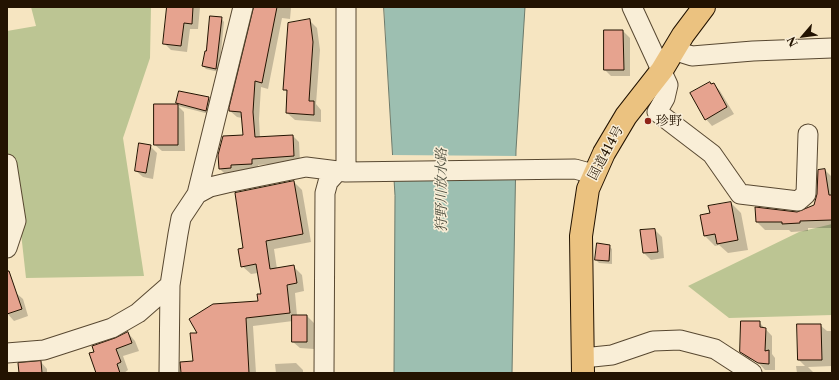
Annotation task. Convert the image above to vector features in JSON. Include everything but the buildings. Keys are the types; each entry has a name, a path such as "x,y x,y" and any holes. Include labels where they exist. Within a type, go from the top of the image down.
{"highway":[{"name":"国道414号","path":"583,366 581,236 588,189 593,174 626,116 662,70 673,50 704,7"}],"street":[{"path":"169,373 170,285 182,218 197,194 231,50 243,7"},
{"path":"346,7 346,171"},
{"path":"632,7 668,84 665,98 657,112 712,154 740,194 798,201 806,194 808,134"},
{"path":"673,50 692,56 753,51 832,48"},
{"path":"7,164 16,221 7,248"},
{"path":"197,194 227,183 306,167 346,171 575,169 593,174"},
{"path":"324,373 325,193 328,182 346,171"},
{"path":"8,349 44,350 112,328 138,313 170,285"},
{"path":"583,366 653,340 680,340 715,349 752,373"}],"green space":[{"path":"31,7 151,7 150,58 123,138 144,276 26,278 16,188 7,174 7,31 36,26"},
{"path":"832,224 832,315 729,318 688,286 799,232"}],"water":[{"name":"狩野川放水路","path":"384,7 525,7 516,150 512,373 394,373 395,196"}],"pier":[{"path":"391,155 518,156 517,177 392,177"}],"place":[{"name":"珍野","path":"648,121"}]}
